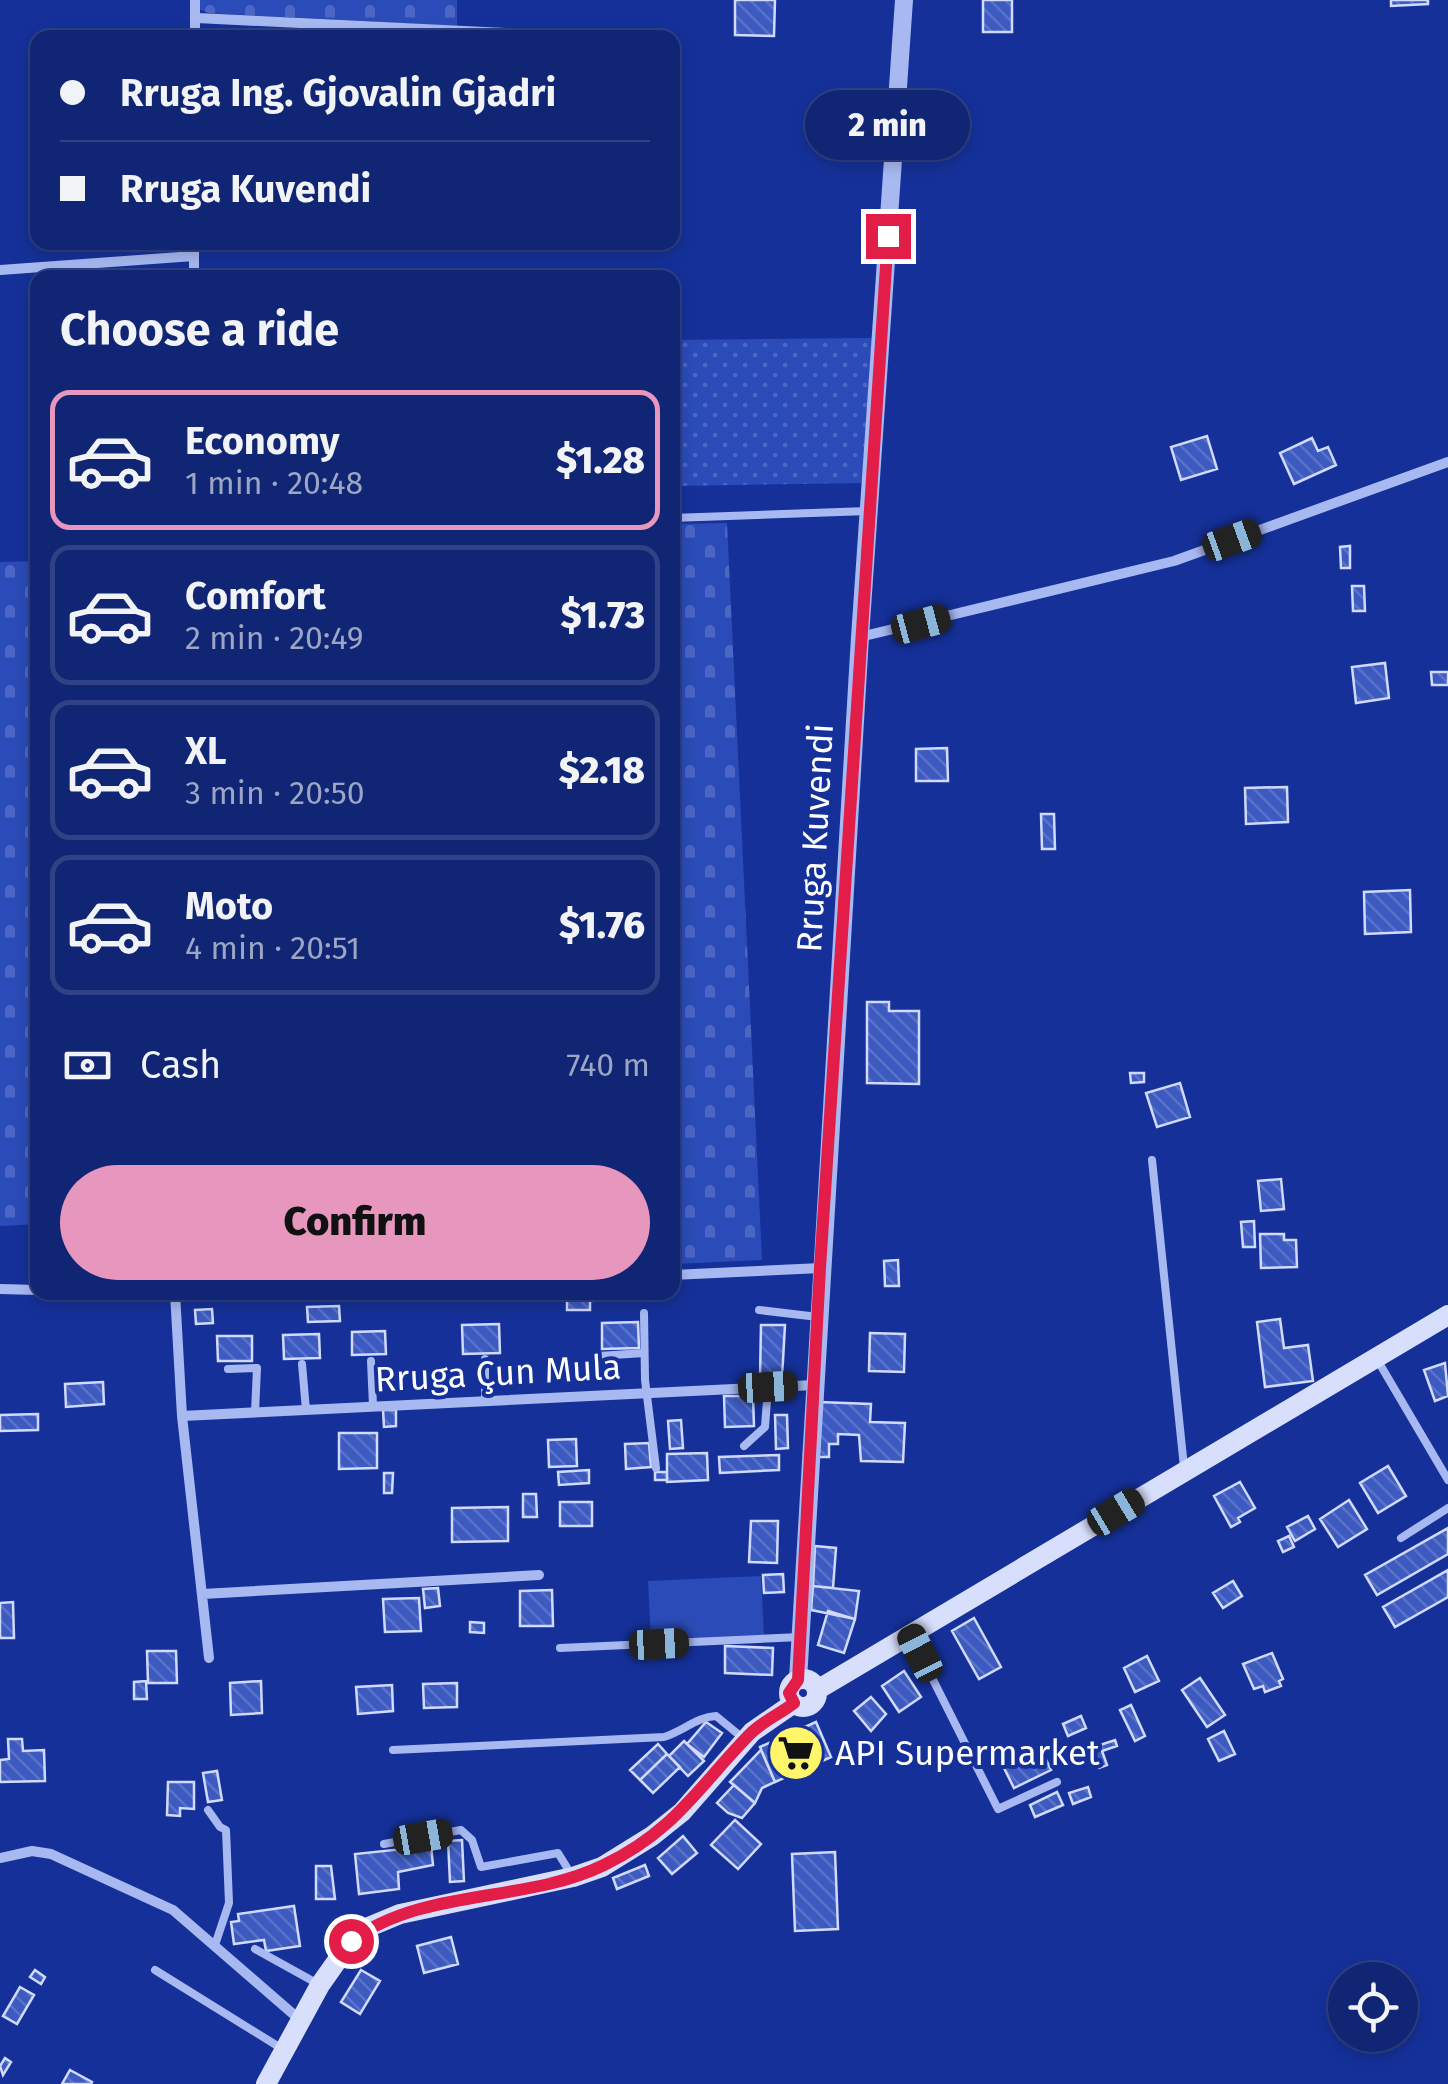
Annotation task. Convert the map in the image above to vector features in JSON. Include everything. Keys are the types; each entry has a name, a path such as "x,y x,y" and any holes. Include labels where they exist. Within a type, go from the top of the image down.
{"main road":[{"path":"270,2083 300,2020 351,1941 386,1920 440,1904 574,1877 602,1866 652,1836 682,1812 763,1723 794,1703 810,1705 808,1685 910,1634 1448,1314"}],"street":[{"path":"195,0 196,30"},
{"name":"Rruga Kuvendi","path":"808,1685 801,1637 820,1268 904,0"},
{"path":"197,18 443,30"},
{"path":"194,250 194,270"},
{"path":"0,270 194,256"},
{"path":"860,636 1174,562 1448,462"},
{"path":"680,1275 820,1268"},
{"path":"0,1289 30,1290"},
{"path":"174,1300 182,1416 209,1658"},
{"name":"Rruga Çun Mula","path":"182,1416 816,1384"},
{"path":"203,1594 540,1576"},
{"path":"0,1858 32,1850 51,1854 173,1910 300,2020"}],"lane":[{"path":"680,518 868,511"},
{"path":"1152,1160 1184,1471"},
{"path":"759,1310 818,1317"},
{"path":"644,1313 647,1393 656,1468"},
{"path":"598,1356 644,1353"},
{"path":"1376,1358 1448,1480"},
{"path":"485,1401 486,1360"},
{"path":"371,1362 373,1406"},
{"path":"302,1364 306,1410"},
{"path":"228,1369 257,1368 256,1412"},
{"path":"744,1446 766,1427 768,1387"},
{"path":"1401,1538 1448,1508"},
{"path":"910,1634 998,1809 1057,1782"},
{"path":"560,1648 801,1637"},
{"path":"393,1750 664,1737 684,1731 702,1717 716,1716 745,1740"},
{"path":"208,1810 226,1830 229,1903 215,1945"},
{"path":"384,1844 461,1830 472,1840 481,1868 558,1853 574,1877"},
{"path":"256,1949 320,1985"},
{"path":"155,1970 284,2050"}],"green space":[{"path":"199,0 457,0 457,26 208,13 199,9"},
{"path":"872,338 862,483 680,486 680,340"},
{"path":"727,523 762,1260 680,1264 680,524"},
{"path":"30,561 30,1224 0,1226 0,562"},
{"path":"761,1576 764,1636 651,1641 648,1581"}],"building":[{"path":"735,0 775,0 774,36 735,35"},
{"path":"983,0 1012,0 1012,32 983,32"},
{"path":"1391,0 1428,0 1428,4 1391,6"},
{"path":"1207,436 1217,469 1181,480 1171,447"},
{"path":"1312,438 1318,451 1328,447 1336,465 1294,484 1280,453"},
{"path":"1350,546 1350,568 1341,568 1340,547"},
{"path":"1352,586 1364,586 1365,611 1353,611"},
{"path":"1385,663 1389,698 1356,703 1352,667"},
{"path":"1431,672 1448,672 1448,685 1432,685"},
{"path":"947,748 948,781 916,781 916,749"},
{"path":"1287,787 1288,822 1246,824 1245,788"},
{"path":"1041,814 1054,814 1055,849 1042,849"},
{"path":"1410,890 1411,932 1365,934 1364,892"},
{"path":"867,1002 889,1002 889,1011 919,1011 919,1084 867,1083"},
{"path":"1130,1073 1144,1073 1144,1082 1131,1083"},
{"path":"1180,1083 1190,1117 1157,1127 1146,1093"},
{"path":"1281,1179 1284,1209 1261,1211 1258,1181"},
{"path":"1254,1221 1255,1247 1243,1247 1241,1222"},
{"path":"1260,1234 1284,1234 1284,1240 1296,1240 1297,1267 1261,1268"},
{"path":"898,1260 899,1286 885,1286 884,1261"},
{"path":"567,1300 609,1300 590,1301 590,1310 567,1310"},
{"path":"339,1306 340,1321 308,1322 307,1307"},
{"path":"212,1309 213,1323 196,1324 195,1310"},
{"path":"1280,1319 1284,1348 1308,1345 1313,1381 1265,1387 1257,1322"},
{"path":"638,1322 639,1348 602,1349 602,1323"},
{"path":"499,1324 500,1353 463,1354 462,1325"},
{"path":"761,1325 785,1325 782,1378 760,1377"},
{"path":"385,1331 386,1354 352,1355 352,1332"},
{"path":"870,1333 905,1334 904,1372 869,1371"},
{"path":"319,1334 320,1358 284,1359 283,1335"},
{"path":"217,1336 252,1336 252,1361 218,1361"},
{"path":"1445,1363 1448,1396 1435,1401 1424,1370"},
{"path":"103,1382 104,1404 66,1407 65,1384"},
{"path":"724,1396 753,1396 754,1426 725,1427"},
{"path":"819,1402 871,1404 870,1422 905,1423 903,1462 861,1461 859,1435 838,1434 838,1444 829,1444 829,1457 817,1457"},
{"path":"383,1410 396,1410 396,1426 384,1427"},
{"path":"38,1414 38,1430 0,1431 0,1415"},
{"path":"775,1415 787,1415 788,1448 776,1449"},
{"path":"681,1420 683,1448 670,1449 668,1421"},
{"path":"339,1433 377,1433 377,1468 339,1469"},
{"path":"576,1439 577,1466 549,1467 548,1440"},
{"path":"649,1443 651,1467 626,1469 625,1444"},
{"path":"707,1453 708,1480 667,1482 667,1454"},
{"path":"779,1455 779,1470 720,1473 719,1457"},
{"path":"1388,1466 1406,1496 1378,1513 1360,1483"},
{"path":"589,1470 589,1483 559,1485 558,1472"},
{"path":"655,1472 667,1472 667,1480 655,1480"},
{"path":"384,1473 393,1473 392,1493 384,1493"},
{"path":"1240,1482 1255,1508 1231,1527 1214,1496"},
{"path":"523,1494 536,1494 537,1517 523,1517"},
{"path":"1349,1500 1367,1529 1338,1547 1320,1519"},
{"path":"560,1502 592,1502 592,1526 560,1526"},
{"path":"508,1507 508,1541 452,1542 452,1508"},
{"path":"1308,1516 1315,1529 1295,1541 1287,1527"},
{"path":"751,1521 778,1521 777,1563 749,1562"},
{"path":"1448,1528 1448,1554 1377,1595 1365,1575"},
{"path":"1289,1536 1294,1547 1283,1552 1278,1541"},
{"path":"815,1546 836,1548 833,1588 813,1586"},
{"path":"1448,1570 1448,1597 1395,1627 1383,1607"},
{"path":"783,1574 784,1592 764,1593 763,1575"},
{"path":"1233,1581 1242,1596 1223,1608 1213,1593"},
{"path":"813,1586 859,1591 855,1619 811,1610"},
{"path":"438,1588 440,1606 425,1608 423,1589"},
{"path":"552,1590 553,1626 520,1626 520,1591"},
{"path":"419,1598 421,1631 385,1632 383,1599"},
{"path":"13,1602 14,1638 0,1638 0,1603"},
{"path":"828,1611 855,1619 844,1653 818,1645"},
{"path":"974,1618 1001,1667 979,1679 952,1631"},
{"path":"470,1622 484,1623 484,1633 470,1632"},
{"path":"725,1646 773,1648 772,1675 725,1673"},
{"path":"147,1651 176,1651 177,1683 148,1683"},
{"path":"1272,1653 1283,1679 1279,1681 1281,1686 1265,1692 1263,1686 1254,1689 1243,1664"},
{"path":"1147,1656 1159,1681 1135,1692 1124,1668"},
{"path":"904,1671 921,1697 899,1712 882,1686"},
{"path":"1200,1678 1225,1715 1207,1727 1182,1690"},
{"path":"146,1681 147,1699 134,1699 134,1682"},
{"path":"261,1681 262,1713 231,1715 230,1683"},
{"path":"457,1683 457,1707 424,1708 423,1684"},
{"path":"392,1685 393,1711 358,1714 356,1687"},
{"path":"871,1697 886,1714 871,1731 854,1711"},
{"path":"1131,1705 1145,1736 1135,1741 1120,1710"},
{"path":"1081,1716 1086,1728 1068,1736 1063,1724"},
{"path":"706,1722 722,1733 704,1757 687,1744"},
{"name":"API Supermarket","path":"816,1722 831,1757 775,1782 760,1747"},
{"path":"1224,1731 1235,1754 1219,1761 1208,1739"},
{"path":"8,1739 22,1739 23,1751 44,1750 45,1781 0,1782 0,1760 9,1759"},
{"path":"1115,1740 1117,1746 1102,1751 1107,1765 1099,1768 1091,1748"},
{"path":"684,1741 704,1761 688,1776 669,1756"},
{"path":"658,1744 667,1754 640,1780 630,1770"},
{"path":"1041,1749 1051,1770 1014,1788 1004,1768"},
{"path":"761,1750 775,1782 762,1788 755,1803 730,1782"},
{"path":"667,1754 680,1767 653,1793 640,1780"},
{"path":"217,1771 222,1800 208,1802 203,1773"},
{"path":"168,1782 194,1782 194,1809 180,1808 180,1816 167,1815"},
{"path":"734,1785 755,1803 742,1818 717,1803"},
{"path":"1088,1787 1091,1797 1073,1804 1069,1793"},
{"path":"1057,1792 1063,1805 1035,1817 1030,1805"},
{"path":"735,1820 761,1844 738,1869 711,1845"},
{"path":"683,1836 697,1853 672,1874 658,1858"},
{"path":"462,1840 464,1881 450,1882 448,1841"},
{"path":"431,1846 433,1865 398,1872 399,1889 359,1894 355,1854"},
{"path":"835,1852 838,1929 795,1931 792,1854"},
{"path":"645,1865 649,1876 617,1889 613,1878"},
{"path":"316,1866 331,1866 335,1899 316,1899"},
{"path":"294,1906 300,1946 266,1951 264,1940 234,1944 231,1922 239,1921 238,1914"},
{"path":"451,1937 458,1964 424,1973 417,1946"},
{"path":"35,1970 45,1977 41,1984 30,1977"},
{"path":"361,1970 380,1981 360,2014 341,2002"},
{"path":"20,1987 34,1995 17,2024 3,2016"},
{"path":"5,2058 11,2062 3,2075 0,2066"},
{"path":"70,2070 92,2082 91,2084 62,2084"}],"place":[{"name":"API Supermarket","path":"796,1753"}],"route":[{"path":"351,1941 372,1926 400,1914 574,1877 626,1854 682,1812 752,1732 794,1703 789,1693 798,1680 820,1268 888,236"}]}
